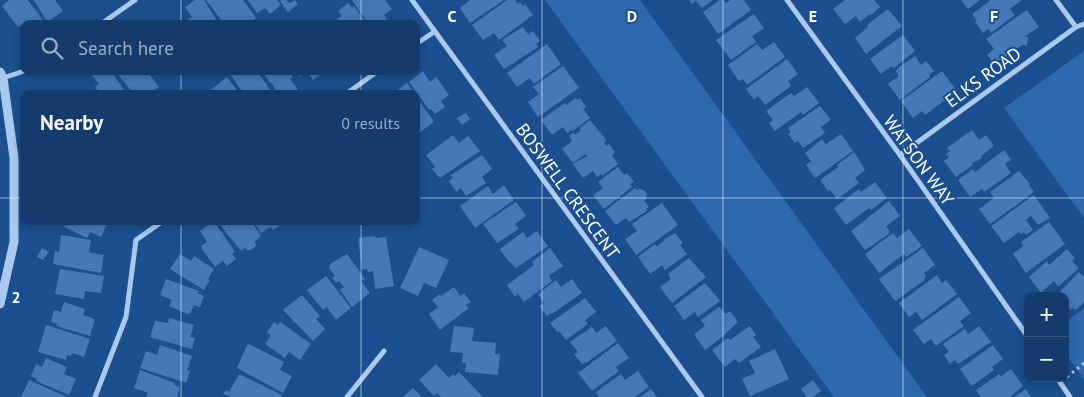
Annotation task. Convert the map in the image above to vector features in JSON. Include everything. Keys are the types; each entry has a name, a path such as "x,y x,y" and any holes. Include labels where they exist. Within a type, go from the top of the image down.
{"street":[{"path":"107,20 135,0"},
{"name":"BOSWELL CRESCENT","path":"412,0 702,397"},
{"name":"WATSON WAY","path":"787,0 1024,330"},
{"path":"1056,0 1076,27"},
{"name":"ELKS ROAD","path":"900,155 1076,27 1084,24"},
{"path":"420,41 434,32"},
{"path":"0,304 14,242 14,158 1,75 20,72"},
{"path":"352,90 372,75"},
{"path":"95,397 126,317 136,240 157,225"},
{"path":"347,397 384,351"},
{"path":"1060,382 1070,397"}],"path":[{"path":"1069,375 1084,363"}],"shaded area":[{"path":"545,0 640,0 927,397 834,397"},
{"path":"1084,51 1084,218 1004,108"},
{"path":"1084,308 1084,379 1069,358 1069,319"}],"building":[{"path":"9,0 28,0 43,20 20,20 20,26 18,27 2,6"},
{"path":"34,0 55,0 63,11 50,20 46,20"},
{"path":"195,0 204,0 216,20 188,20 192,17 185,7"},
{"path":"206,0 243,0 256,18 253,20 221,20"},
{"path":"248,0 277,0 281,5 270,14 265,8 257,13"},
{"path":"295,0 298,4 288,12 280,1 290,3"},
{"path":"352,0 385,0 392,9 384,15 387,20 365,20"},
{"path":"470,0 504,0 470,23 460,8"},
{"path":"507,0 515,0 523,6 525,4 533,15 499,40 494,33 483,40 472,25"},
{"path":"689,0 713,0 702,8 696,1 692,4"},
{"path":"720,0 724,0 726,3 730,0 744,0 751,10 718,34 703,12"},
{"path":"845,0 874,0 880,7 860,22 856,16 845,24 833,9"},
{"path":"961,0 980,0 968,9"},
{"path":"991,0 1022,0 1010,9 1015,15 991,33 988,29 983,33 972,14"},
{"path":"348,3 352,8 354,6 364,20 336,20 342,16 338,11"},
{"path":"888,9 902,26 866,54 855,38 868,27 867,25"},
{"path":"1027,10 1039,27 1024,37 1028,37 1027,46 1022,45 995,65 987,55 994,49 986,39"},
{"path":"754,14 764,28 752,36 756,42 731,60 716,40"},
{"path":"523,27 528,34 533,31 540,41 536,44 538,47 504,69 494,55 507,46 502,40"},
{"path":"903,35 915,51 894,68 892,66 881,74 870,59"},
{"path":"774,42 785,57 747,85 743,79 739,81 728,65 757,44 762,50"},
{"path":"547,44 561,64 534,84 530,78 517,87 507,73"},
{"path":"915,56 921,65 926,61 934,71 929,75 930,77 900,100 888,84 899,76 896,71 898,68"},
{"path":"787,59 798,74 788,81 791,86 765,105 758,96 754,100 746,89"},
{"path":"563,66 579,88 538,117 528,102 539,94 533,87"},
{"path":"423,71 430,82 436,77 449,95 441,101 445,107 435,114 431,109 429,110 420,97 420,90 415,90 409,82"},
{"path":"942,71 957,91 925,115 922,111 913,118 901,101"},
{"path":"92,75 114,75 124,90 96,90 97,89 95,86 99,84"},
{"path":"118,75 150,75 159,87 155,90 131,90"},
{"path":"231,75 260,75 270,90 241,90"},
{"path":"264,75 292,75 293,77 290,79 298,90 276,90"},
{"path":"309,75 320,75 313,80"},
{"path":"227,77 237,90 211,90"},
{"path":"407,83 412,90 397,90"},
{"path":"807,87 819,103 803,115 801,112 775,131 769,123 773,120 766,111 791,93 794,96"},
{"path":"576,98 577,100 580,98 586,107 583,109 590,118 573,131 567,133 563,127 552,135 541,120 565,103 566,105"},
{"path":"420,102 434,122 420,132"},
{"path":"820,106 831,120 821,127 825,133 803,148 798,141 795,143 788,134 791,132 788,128"},
{"path":"466,113 470,119 462,125 457,118"},
{"path":"590,120 604,137 606,146 609,144 615,152 612,155 618,164 602,176 601,174 597,177 593,171 583,178 573,164 587,156 586,154 573,163 562,149 572,141 569,136 574,132 575,135"},
{"path":"972,130 979,140 986,135 994,146 981,156 982,158 972,163 973,165 956,177 944,161 949,157 946,154 950,151 947,148"},
{"path":"841,134 853,151 815,178 806,165 811,161 805,153 822,139 826,144"},
{"path":"453,135 459,143 468,136 480,151 440,178 432,169 435,167 426,155"},
{"path":"1004,150 1011,160 1005,164 1011,173 984,192 982,189 970,197 958,180 973,169 975,172"},
{"path":"854,152 865,170 855,178 859,183 837,199 820,180"},
{"path":"482,155 492,169 482,177 486,183 466,196 461,188 456,192 449,181 453,178 451,175"},
{"path":"618,167 624,175 627,173 634,182 630,184 632,187 604,209 593,195 603,188 598,182"},
{"path":"1019,171 1034,192 990,224 979,209 994,198 990,192"},
{"path":"875,182 887,198 871,210 869,208 846,225 834,208 859,189 861,192"},
{"path":"504,185 514,200 475,228 460,206 488,186 493,194"},
{"path":"635,188 637,190 644,190 647,194 644,200 649,207 646,209 647,211 629,222 626,218 616,225 605,211"},
{"path":"1034,195 1050,218 1038,225 1031,216 1026,220 1033,230 1026,235 1024,232 1021,234 1019,232 1004,243 991,226"},
{"path":"889,201 900,216 886,226 890,232 889,234 865,250 851,231"},
{"path":"516,202 526,216 515,224 519,229 497,243 483,224"},
{"path":"662,203 678,225 636,255 625,239 637,231 632,224"},
{"path":"1049,222 1065,244 1026,273 1013,254 1023,246 1021,242"},
{"path":"65,225 106,225 101,237 90,232 87,238 64,227"},
{"path":"208,225 217,225 235,252 232,254 236,259 227,266 223,261 215,267 202,249 201,246 207,242 200,231"},
{"path":"220,225 254,225 261,236 255,241 256,246 251,250 245,248 241,251"},
{"path":"256,225 280,225 273,230 271,227 261,233"},
{"path":"909,229 922,246 906,257 904,254 879,273 865,254 893,233 897,238"},
{"path":"537,231 548,246 516,268 500,250 501,248 523,232 527,238"},
{"path":"675,233 683,243 680,245 687,254 665,270 662,265 650,274 638,257 655,244 657,246"},
{"path":"61,235 91,240 89,252 87,252 104,255 101,273 53,264 55,251 59,252"},
{"path":"375,236 376,238 386,237 394,286 375,289 373,271 362,270 358,238"},
{"path":"419,247 449,260 436,288 424,283 418,296 400,288"},
{"path":"42,248 49,252 43,260 37,257"},
{"path":"550,248 563,266 549,276 552,281 524,302 518,294 515,297 507,285 534,265 532,262"},
{"path":"923,248 935,265 924,273 925,280 895,301 879,279"},
{"path":"1067,249 1075,258 1072,261 1079,268 1060,285 1058,286 1054,281 1040,292 1029,277 1047,261 1049,265"},
{"path":"180,254 191,261 194,256 214,269 204,290 170,269"},
{"path":"347,254 365,279 361,281 370,293 352,307 340,290 344,287 339,281 336,283 332,278 335,276 329,268 330,264"},
{"path":"689,258 706,277 672,303 660,287 671,279 668,274"},
{"path":"60,269 104,276 101,293 85,291 84,299 55,294"},
{"path":"1079,272 1084,277 1084,302 1077,309 1072,308 1069,311 1069,292 1060,292"},
{"path":"937,275 942,283 946,280 957,294 922,320 916,312 909,317 899,303"},
{"path":"326,276 351,308 336,320 327,307 323,310 307,290"},
{"path":"166,279 199,291 198,293 204,296 200,307 194,305 190,314 187,314 169,306 172,300 160,295"},
{"path":"572,279 582,293 547,316 539,306 544,303 538,294 556,280 561,287"},
{"path":"705,283 720,301 698,317 695,312 684,320 674,306"},
{"path":"454,287 460,296 464,293 471,302 466,305 469,308 440,330 429,314 438,307 432,300"},
{"path":"302,295 320,316 316,319 325,329 313,341 283,310"},
{"path":"959,297 971,313 960,321 964,326 936,346 931,339 924,344 913,330"},
{"path":"585,298 596,312 585,320 588,324 566,340 550,323"},
{"path":"64,302 85,309 83,315 95,319 90,336 56,326 57,324 51,322 54,310 61,312"},
{"path":"719,307 726,314 730,311 738,322 705,350 694,334 705,326 701,320"},
{"path":"169,318 194,325 190,337 195,338 192,349 150,337 155,321 168,323"},
{"path":"274,322 278,325 280,322 311,344 300,360 289,352 285,358 265,344 271,335 267,332"},
{"path":"46,325 90,339 84,357 72,353 71,356 67,355 66,360 38,352"},
{"path":"454,326 474,328 472,341 496,343 495,354 500,354 498,375 465,372 466,363 462,363 463,353 450,352"},
{"path":"606,326 617,341 582,364 574,354 578,352 570,342 592,327 596,333"},
{"path":"750,326 756,335 753,337 761,347 739,363 735,359 725,367 712,350 728,338 730,340"},
{"path":"979,326 991,342 958,364 955,360 950,364 944,355 949,352 943,344 965,329 968,334"},
{"path":"618,343 629,358 616,367 619,371 592,391 578,373"},
{"path":"249,344 284,362 280,370 292,376 283,393 237,368"},
{"path":"160,345 192,356 187,370 190,371 186,383 140,368 146,351 157,355"},
{"path":"993,345 1003,359 992,367 994,370 972,386 960,369"},
{"path":"775,349 789,379 750,396 742,379 755,373 749,361"},
{"path":"46,358 67,367 64,374 76,379 69,395 36,381 37,379 31,376 36,364 42,367"},
{"path":"436,364 449,378 459,372 483,397 441,397 437,393 434,396 419,380"},
{"path":"1011,369 1023,386 1010,397 981,397 976,390 999,374 1001,376"},
{"path":"140,370 175,383 174,385 180,387 177,397 146,397 148,393 134,388"},
{"path":"638,371 649,387 635,397 599,397 596,392 621,374 625,380"},
{"path":"239,374 282,395 281,397 232,397 223,394 226,390 229,392"},
{"path":"29,380 67,397 21,397"},
{"path":"813,380 821,391 813,397 807,397 801,389"},
{"path":"413,388 422,397 403,397"},
{"path":"651,389 657,397 640,397"},
{"path":"1026,389 1031,397 1014,397"}]}
